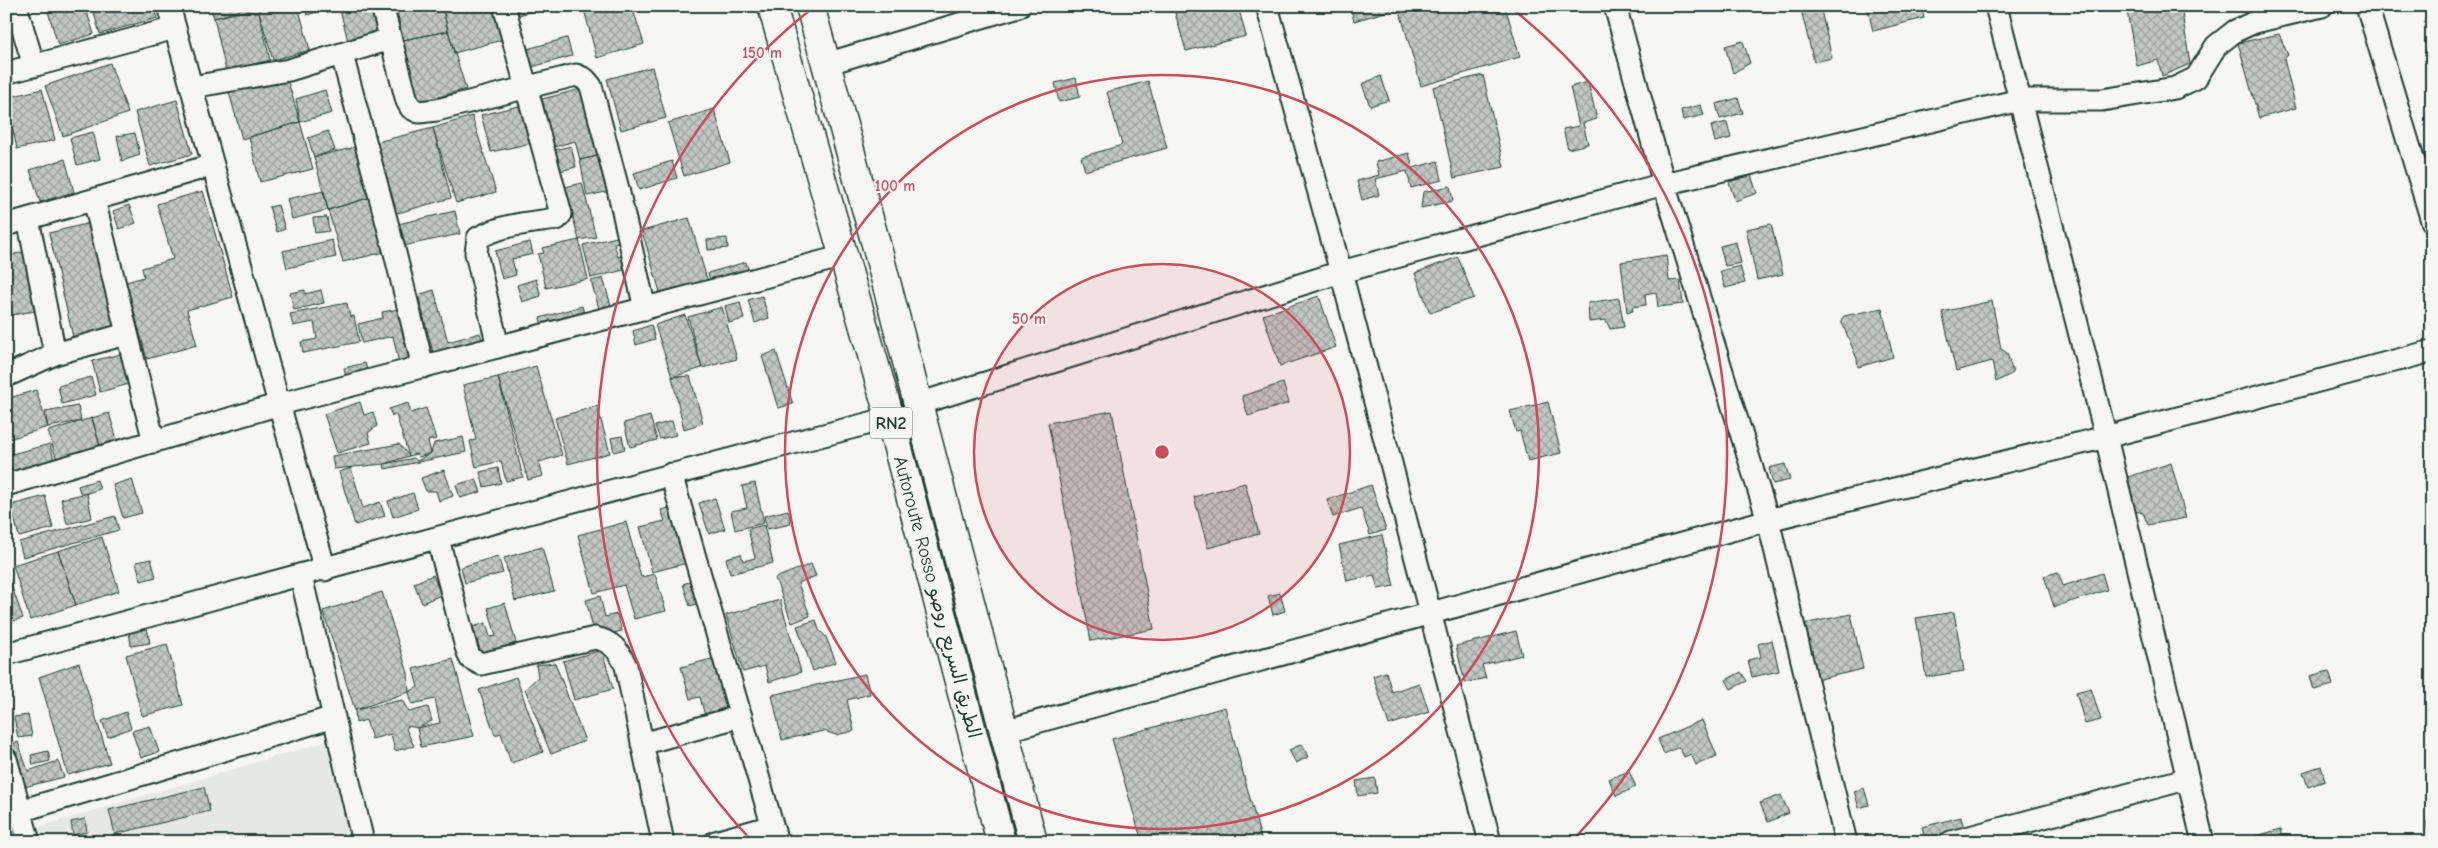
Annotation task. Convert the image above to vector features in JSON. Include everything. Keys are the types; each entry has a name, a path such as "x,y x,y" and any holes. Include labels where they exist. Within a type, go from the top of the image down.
{"highway":[{"name":"Autoroute Rosso الطريق السريع روصو","path":"772,6 890,418 1001,842"},
{"name":"Autoroute Rosso الطريق السريع روصو","path":"810,6 918,404 1033,842"}],"street":[{"path":"16,6 34,66"},
{"path":"169,6 325,570"},
{"path":"382,6 407,101 410,108 419,112 437,110 576,75 585,79 591,86 618,189 645,309"},
{"path":"498,347 476,254 478,238 492,230 557,219 561,214 504,6"},
{"path":"826,64 1019,6"},
{"path":"1267,6 1341,272 1490,842"},
{"path":"1615,6 1664,184 1768,520 1846,842"},
{"path":"1996,6 2106,437 2186,779 2203,842"},
{"path":"918,404 1341,272 1664,184 2020,100 2102,100 2175,88 2196,78 2216,46 2235,31 2255,22 2322,6"},
{"path":"2367,6 2432,221"},
{"path":"6,74 175,28"},
{"path":"192,87 288,70 390,39"},
{"path":"342,55 394,249 423,367"},
{"path":"6,225 213,165"},
{"path":"94,200 154,442"},
{"path":"28,219 55,354"},
{"path":"6,485 280,404 844,256"},
{"path":"6,376 55,354 126,334"},
{"path":"1004,731 1768,520 2106,437 2432,352"},
{"path":"6,654 325,570 671,474 890,418"},
{"path":"671,474 774,834 715,842"},
{"path":"438,538 470,658 481,664 595,638 605,640 618,650 626,666 663,842"},
{"path":"301,576 363,842"},
{"path":"642,744 741,716"},
{"path":"20,811 334,717"},
{"path":"6,759 29,842"},
{"path":"1951,842 2186,779"}],"shaded area":[{"path":"328,741 350,842 36,842 32,829"}],"building":[{"path":"53,6 85,6 94,34 58,45 47,8"},
{"path":"92,6 153,6 157,18 100,34"},
{"path":"210,6 254,6 214,18"},
{"path":"264,6 298,6 310,50 273,60 258,8"},
{"path":"305,6 323,6 324,10 307,15"},
{"path":"339,6 379,6 385,32 348,41"},
{"path":"396,6 442,6 448,31 403,40"},
{"path":"442,6 493,6 502,40 454,53"},
{"path":"517,6 551,6 519,15"},
{"path":"583,6 632,6 644,44 597,58"},
{"path":"1173,6 1238,6 1246,36 1186,51"},
{"path":"1350,6 1456,6 1458,12 1478,6 1505,6 1520,57 1421,86 1399,8 1354,21"},
{"path":"1800,6 1820,6 1832,58 1814,62"},
{"path":"1867,6 1921,6 1924,18 1873,31"},
{"path":"2126,6 2181,6 2190,64 2162,76 2158,60 2137,66"},
{"path":"258,8 270,60 226,71 214,18"},
{"path":"448,31 466,89 418,103 403,40"},
{"path":"2279,34 2288,55 2284,59 2296,108 2259,118 2238,43"},
{"path":"567,38 572,56 532,67 527,49"},
{"path":"1743,41 1750,63 1733,73 1725,46"},
{"path":"110,63 128,113 63,136 45,86"},
{"path":"652,67 666,118 621,130 607,79"},
{"path":"286,75 300,122 242,139 229,92"},
{"path":"1483,75 1504,167 1454,178 1433,87"},
{"path":"1381,76 1389,100 1370,106 1362,84"},
{"path":"1076,78 1080,97 1059,102 1055,83"},
{"path":"1148,81 1167,148 1085,171 1081,157 1122,145 1107,92"},
{"path":"1588,82 1597,119 1583,123 1588,144 1568,149 1563,129 1579,126 1570,87"},
{"path":"589,87 606,154 580,160 575,141 554,147 542,99"},
{"path":"42,89 55,140 17,149 6,98"},
{"path":"325,90 332,113 300,122 296,99"},
{"path":"1738,98 1743,113 1720,119 1716,104"},
{"path":"177,100 192,154 150,166 135,112"},
{"path":"527,104 536,142 491,152 481,115"},
{"path":"1701,105 1704,115 1683,120 1681,110"},
{"path":"714,109 730,162 684,176 668,123"},
{"path":"472,116 496,192 456,203 433,128"},
{"path":"300,122 313,169 260,182 249,137"},
{"path":"1727,122 1731,138 1715,142 1711,126"},
{"path":"433,128 451,198 394,214 373,143"},
{"path":"328,131 335,150 314,157 308,138"},
{"path":"93,132 100,159 77,165 70,138"},
{"path":"135,133 140,155 122,161 117,136"},
{"path":"360,146 375,196 328,210 314,157"},
{"path":"571,146 576,167 560,171 554,150"},
{"path":"1409,153 1413,168 1438,161 1442,180 1411,188 1407,171 1375,179 1379,195 1362,200 1357,181 1379,175 1376,162"},
{"path":"606,154 615,190 587,196 580,160"},
{"path":"65,159 74,192 40,202 30,170"},
{"path":"672,161 677,178 639,190 634,173"},
{"path":"1751,175 1757,193 1735,201 1729,182"},
{"path":"582,183 596,237 579,240 565,187"},
{"path":"1450,186 1453,201 1421,208 1423,192"},
{"path":"203,191 233,297 187,310 197,345 147,359 126,282 144,277 142,268 173,259 157,204"},
{"path":"324,191 328,210 292,219 287,199"},
{"path":"375,196 389,251 343,262 328,210"},
{"path":"129,205 136,223 119,229 113,211"},
{"path":"278,205 285,229 277,232 269,207"},
{"path":"455,211 460,234 403,246 398,224"},
{"path":"327,217 329,231 315,233 313,218"},
{"path":"689,218 709,286 662,299 642,231"},
{"path":"90,223 115,327 73,337 49,233"},
{"path":"1771,224 1783,274 1757,280 1746,229"},
{"path":"621,236 623,241 614,243 618,257 629,254 632,268 591,278 583,245"},
{"path":"727,238 728,248 708,250 707,240"},
{"path":"332,240 336,257 287,268 283,251"},
{"path":"579,240 588,279 546,288 538,254 544,253 542,248"},
{"path":"530,242 533,254 512,259 516,275 502,279 495,251"},
{"path":"1736,242 1741,263 1725,266 1720,246"},
{"path":"29,251 40,310 6,316 6,256"},
{"path":"1666,255 1669,281 1680,280 1683,304 1658,307 1656,292 1645,294 1646,305 1632,307 1633,311 1627,312 1621,262"},
{"path":"1458,257 1474,298 1430,313 1415,273"},
{"path":"746,262 749,273 711,284 708,273"},
{"path":"1740,266 1745,283 1725,288 1720,271"},
{"path":"603,278 612,309 600,312 591,281"},
{"path":"536,279 541,296 522,302 517,285"},
{"path":"305,290 305,294 321,290 324,303 294,310 290,293"},
{"path":"434,290 448,342 480,333 484,347 435,360 418,295"},
{"path":"762,296 769,318 755,323 748,300"},
{"path":"1319,296 1336,347 1280,366 1263,315"},
{"path":"1619,298 1624,327 1610,329 1606,320 1589,322 1588,303"},
{"path":"1992,301 2001,349 2007,353 2013,373 1996,382 1992,361 1956,371 1942,312"},
{"path":"740,302 744,319 729,323 725,306"},
{"path":"347,303 350,317 354,316 359,342 303,353 301,342 317,339 314,322 293,326 290,314"},
{"path":"582,306 585,317 543,329 540,318"},
{"path":"722,307 737,359 702,368 688,317"},
{"path":"1882,308 1893,357 1858,367 1857,359 1841,320 1844,316"},
{"path":"399,309 410,360 399,363 393,336 362,343 358,324 383,318 382,312"},
{"path":"685,315 702,368 672,377 655,325"},
{"path":"651,325 655,339 636,345 633,331"},
{"path":"776,351 793,404 778,408 762,356"},
{"path":"121,354 129,384 100,392 92,361"},
{"path":"365,363 369,377 347,383 344,368"},
{"path":"536,366 562,455 539,462 543,476 528,480 498,377"},
{"path":"690,376 703,423 684,429 672,377"},
{"path":"91,377 96,395 62,404 58,386"},
{"path":"498,377 523,477 506,481 501,461 476,467 470,441 476,440 463,385"},
{"path":"1283,383 1289,403 1248,416 1242,396"},
{"path":"36,390 48,427 6,440 6,399"},
{"path":"360,402 364,415 373,412 377,426 368,433 371,443 337,453 324,414"},
{"path":"1548,402 1561,453 1528,461 1520,431 1516,432 1510,411"},
{"path":"408,403 411,413 426,408 436,439 428,441 431,453 419,457 416,454 409,456 396,415 392,416 389,409"},
{"path":"78,406 81,421 48,427 45,412"},
{"path":"597,406 610,453 568,464 555,418"},
{"path":"1112,411 1154,629 1091,641 1048,423"},
{"path":"109,413 120,449 102,453 92,418"},
{"path":"650,416 657,440 630,447 624,423"},
{"path":"92,418 102,453 59,467 48,431"},
{"path":"672,421 676,435 660,439 655,426"},
{"path":"622,436 625,449 614,452 611,438"},
{"path":"463,437 466,452 385,469 384,464 414,458 417,461 431,453 434,443"},
{"path":"50,444 55,464 13,475 8,455"},
{"path":"399,444 409,456 384,464 334,469 332,456"},
{"path":"2171,463 2186,518 2148,525 2143,513 2135,511 2128,477"},
{"path":"1785,464 1790,480 1773,484 1769,468"},
{"path":"351,468 363,508 380,502 385,516 355,525 339,472"},
{"path":"498,468 501,483 484,487 480,472"},
{"path":"444,470 453,496 439,501 436,491 426,491 421,478"},
{"path":"132,479 142,513 123,518 113,485"},
{"path":"476,479 481,492 460,498 456,485"},
{"path":"97,480 100,489 81,495 78,486"},
{"path":"755,483 764,523 735,530 731,511 747,508 742,486"},
{"path":"1245,483 1259,534 1208,548 1194,497"},
{"path":"1371,485 1386,530 1370,535 1361,508 1333,517 1327,500"},
{"path":"87,493 92,518 67,524 61,499"},
{"path":"413,493 418,509 393,517 388,501"},
{"path":"45,496 53,528 19,537 11,505"},
{"path":"715,498 725,529 709,534 699,503"},
{"path":"677,506 691,562 652,572 640,527 665,521 661,510"},
{"path":"788,510 791,524 767,529 764,516"},
{"path":"115,516 119,530 23,557 19,542"},
{"path":"626,522 641,577 655,574 666,611 634,619 624,585 594,593 578,535"},
{"path":"764,525 773,563 730,574 726,558 741,554 743,561 755,558 748,529"},
{"path":"1382,535 1394,586 1378,589 1374,575 1347,581 1339,545"},
{"path":"102,537 119,591 76,605 58,551"},
{"path":"542,547 554,591 515,601 504,558"},
{"path":"58,551 76,605 30,620 13,565"},
{"path":"498,556 503,573 465,583 461,567"},
{"path":"151,559 156,577 141,581 136,562"},
{"path":"811,564 816,576 798,583 810,616 792,623 775,578"},
{"path":"6,570 23,618 6,623"},
{"path":"2058,572 2063,586 2102,573 2107,590 2054,607 2044,576"},
{"path":"433,575 441,595 422,603 414,583"},
{"path":"695,580 702,602 690,606 683,584"},
{"path":"382,592 408,673 409,692 355,710 323,611"},
{"path":"1280,593 1285,611 1273,615 1268,596"},
{"path":"600,596 605,617 617,614 622,631 595,637 586,600"},
{"path":"780,600 801,672 769,682 765,666 743,672 726,615"},
{"path":"505,603 516,643 481,653 473,627 486,623 490,637 496,636 488,608"},
{"path":"1954,612 1964,671 1926,677 1916,618"},
{"path":"1851,614 1863,669 1807,682 1794,626"},
{"path":"816,620 819,630 826,637 836,662 813,671 797,626"},
{"path":"147,628 150,643 131,646 129,631"},
{"path":"1516,631 1522,655 1482,665 1486,678 1465,683 1456,646"},
{"path":"1772,640 1779,671 1752,677 1748,660 1761,657 1758,644"},
{"path":"167,644 183,705 142,716 126,655"},
{"path":"602,650 613,689 574,700 563,661"},
{"path":"719,657 734,708 705,716 700,697 690,699 681,667"},
{"path":"453,659 474,736 421,747 417,728 440,723 435,699 412,704 409,692 418,687 413,669"},
{"path":"79,663 110,763 68,775 39,677"},
{"path":"555,663 585,741 551,754 525,689 538,677 536,665"},
{"path":"2329,671 2333,685 2314,690 2310,676"},
{"path":"1386,672 1392,692 1419,683 1429,712 1389,725 1373,676"},
{"path":"1741,672 1747,681 1731,689 1726,680"},
{"path":"865,674 870,694 847,700 854,731 836,735 824,731 782,740 772,695"},
{"path":"516,677 543,752 511,763 501,733 495,735 479,690"},
{"path":"2091,688 2101,720 2085,724 2076,692"},
{"path":"402,700 409,712 428,707 432,721 417,728 408,726 406,729 414,746 395,751 391,734 372,739 366,720 356,723 355,710"},
{"path":"1225,707 1262,842 1142,842 1112,739"},
{"path":"126,712 131,728 108,737 102,721"},
{"path":"28,715 32,736 18,738 14,717"},
{"path":"1702,720 1717,756 1696,765 1691,754 1684,757 1679,747 1664,754 1658,739"},
{"path":"150,726 159,752 141,758 132,731"},
{"path":"18,742 28,771 58,761 64,777 24,787 8,745"},
{"path":"1302,744 1308,757 1296,763 1289,750"},
{"path":"48,751 50,761 33,765 31,755"},
{"path":"2321,766 2325,781 2308,787 2303,772"},
{"path":"1629,771 1636,787 1616,796 1609,779"},
{"path":"1375,778 1377,793 1358,796 1356,781"},
{"path":"204,787 210,811 115,834 109,810"},
{"path":"1864,788 1869,805 1859,808 1854,791"},
{"path":"1781,795 1789,813 1768,822 1760,803"},
{"path":"1961,817 1965,832 1926,842 1922,827"},
{"path":"85,819 87,832 73,835 71,822"},
{"path":"2432,821 2432,842 2429,842 2426,822"},
{"path":"14,827 18,841 6,842 6,829"},
{"path":"2281,829 2284,842 2235,842"}]}
